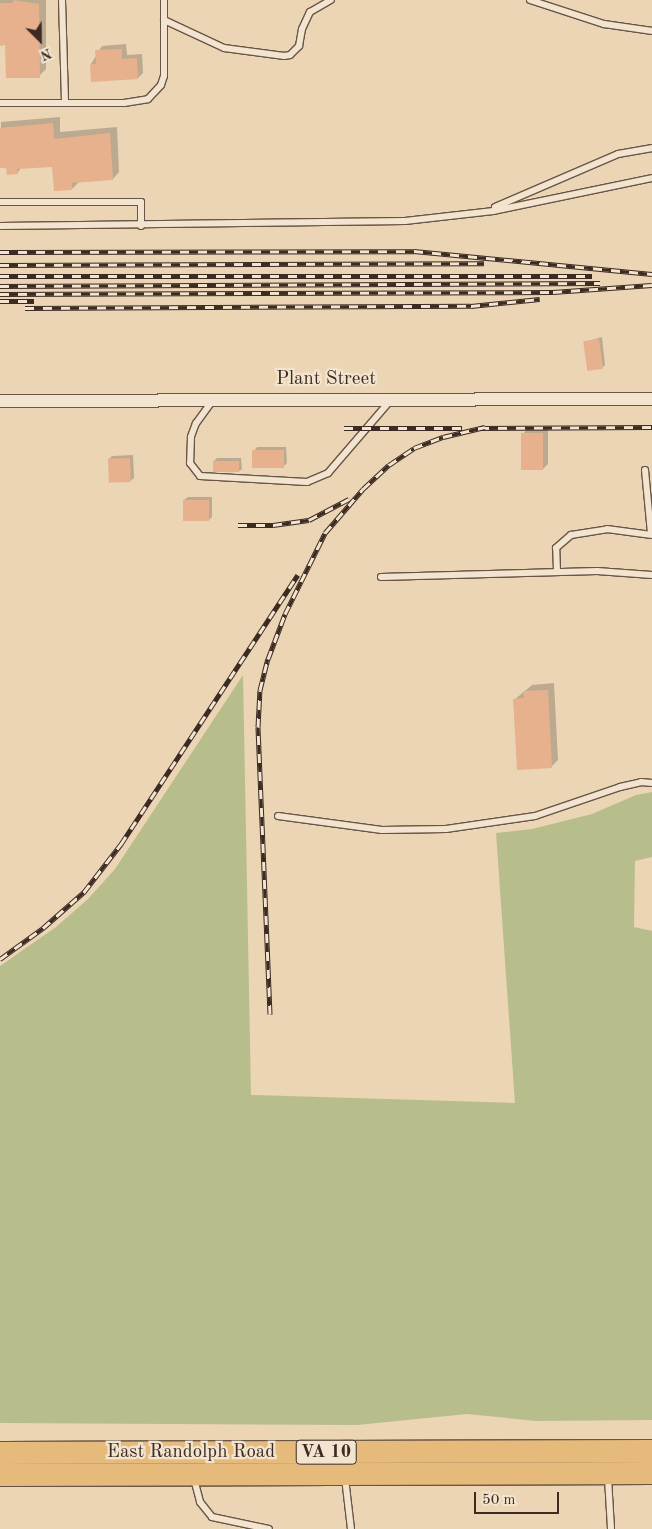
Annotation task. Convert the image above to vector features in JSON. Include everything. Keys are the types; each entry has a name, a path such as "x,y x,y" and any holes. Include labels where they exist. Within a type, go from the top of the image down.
{"highway":[{"name":"East Randolph Road","path":"0,1453 345,1473 608,1462 652,1451"},
{"name":"East Randolph Road","path":"0,1475 192,1463 608,1462 652,1473"}],"street":[{"name":"Plant Street","path":"0,401 214,398 652,399"}],"lane":[{"path":"62,0 65,103"},
{"path":"0,103 139,102 155,93 164,76 164,0"},
{"path":"164,20 224,48 284,56 295,52 299,46 302,29 310,12 331,0"},
{"path":"530,0 604,24 652,30"},
{"path":"480,213 618,154 652,148"},
{"path":"0,226 141,226 405,221 480,213 652,178"},
{"path":"0,202 140,202 141,226"},
{"path":"214,398 200,416 191,437 190,463 200,476 307,482 328,474 393,398"},
{"path":"556,572 556,548 571,535 607,529 651,534 645,470"},
{"path":"381,577 556,572 652,575"},
{"path":"278,816 382,830 446,829 535,816 620,787 641,782 652,783"},
{"path":"608,1462 611,1529"},
{"path":"192,1463 200,1502 212,1516 269,1529"},
{"path":"345,1473 351,1529"}],"green space":[{"path":"243,675 251,1095 515,1103 496,833 532,829 592,814 636,795 652,792 652,857 635,861 634,927 652,931 652,1420 536,1421 467,1414 357,1425 0,1423 0,966 56,927 88,899 115,869"}],"building":[{"path":"13,0 39,4 40,78 6,78 5,45 0,46 0,3 13,3"},
{"path":"122,49 122,59 137,58 138,79 91,82 90,64 96,64 95,50"},
{"path":"53,123 54,139 110,133 113,180 72,183 72,190 54,191 52,167 17,169 18,174 7,175 6,168 0,168 0,128"},
{"path":"599,339 603,369 587,371 583,341"},
{"path":"521,433 543,433 543,470 521,470"},
{"path":"252,450 284,450 284,468 252,468"},
{"path":"130,458 131,482 109,483 108,459"},
{"path":"213,461 239,461 239,472 213,472"},
{"path":"183,500 209,500 209,521 183,521"},
{"path":"548,690 552,768 517,770 513,699 524,698 523,691"}],"railway":[{"path":"0,252 414,251 652,274"},
{"path":"0,265 484,263"},
{"path":"0,276 592,276"},
{"path":"0,286 600,283"},
{"path":"0,294 553,292 652,285"},
{"path":"25,308 471,306 540,299"},
{"path":"0,301 34,301"},
{"path":"270,1014 258,727 260,690 268,659 285,614 325,533 363,489 389,465 414,448 443,437 485,427"},
{"path":"480,428 652,427"},
{"path":"344,428 462,428"},
{"path":"238,525 273,525 309,520 349,499"},
{"path":"0,959 43,928 84,892 121,844 298,575"}]}
